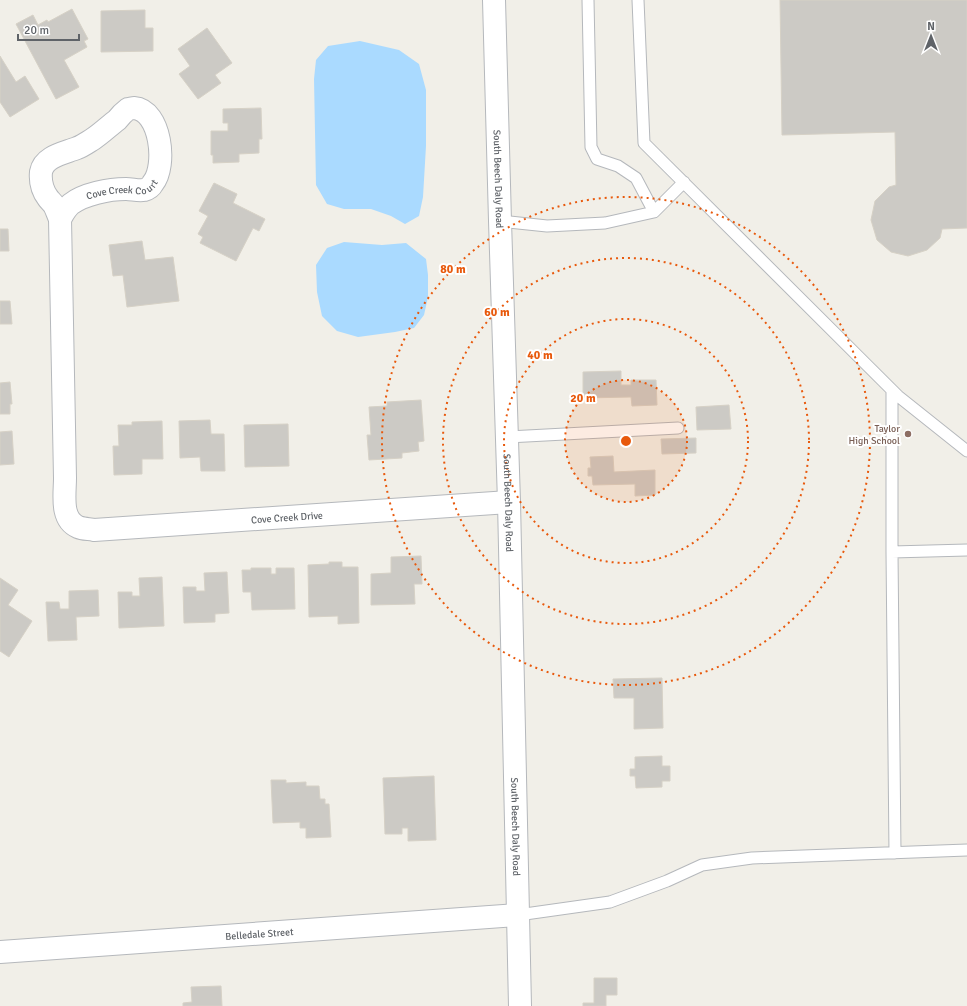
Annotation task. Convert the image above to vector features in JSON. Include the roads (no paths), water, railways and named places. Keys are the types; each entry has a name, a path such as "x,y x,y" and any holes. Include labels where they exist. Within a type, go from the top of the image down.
{"street":[{"name":"South Beech Daly Road","path":"494,0 509,502 520,1006"},
{"name":"Cove Creek Court","path":"60,219 70,204 86,196 104,191 126,189 142,190 149,188 158,174 161,157 159,139 149,115 134,108 128,109 107,129 95,137 79,147 53,157 46,163 42,170 42,187 48,198 55,206 60,219 65,506 66,513 69,518"},
{"name":"Cove Creek Drive","path":"69,518 78,527 94,530 509,502"},
{"name":"Belledale Street","path":"0,952 518,914"}],"lane":[{"path":"588,0 591,147 597,159 618,166 636,178 654,212"},
{"path":"638,0 644,143 898,396 967,450"},
{"path":"500,221 547,226 605,223 654,212 684,182"},
{"path":"892,390 895,853"},
{"path":"507,437 678,428"},
{"path":"892,552 967,550"},
{"path":"518,914 610,902 667,881 702,865 752,858 967,850"}],"water":[{"path":"360,41 399,50 419,64 426,90 426,146 423,197 419,216 405,224 391,216 371,209 344,209 327,204 316,185 314,79 316,60 328,46"},
{"path":"344,242 382,245 406,243 426,259 428,297 424,315 414,328 358,337 337,331 322,316 317,292 316,265 327,248"}],"place":[{"name":"Taylor High School","path":"908,434"}]}
